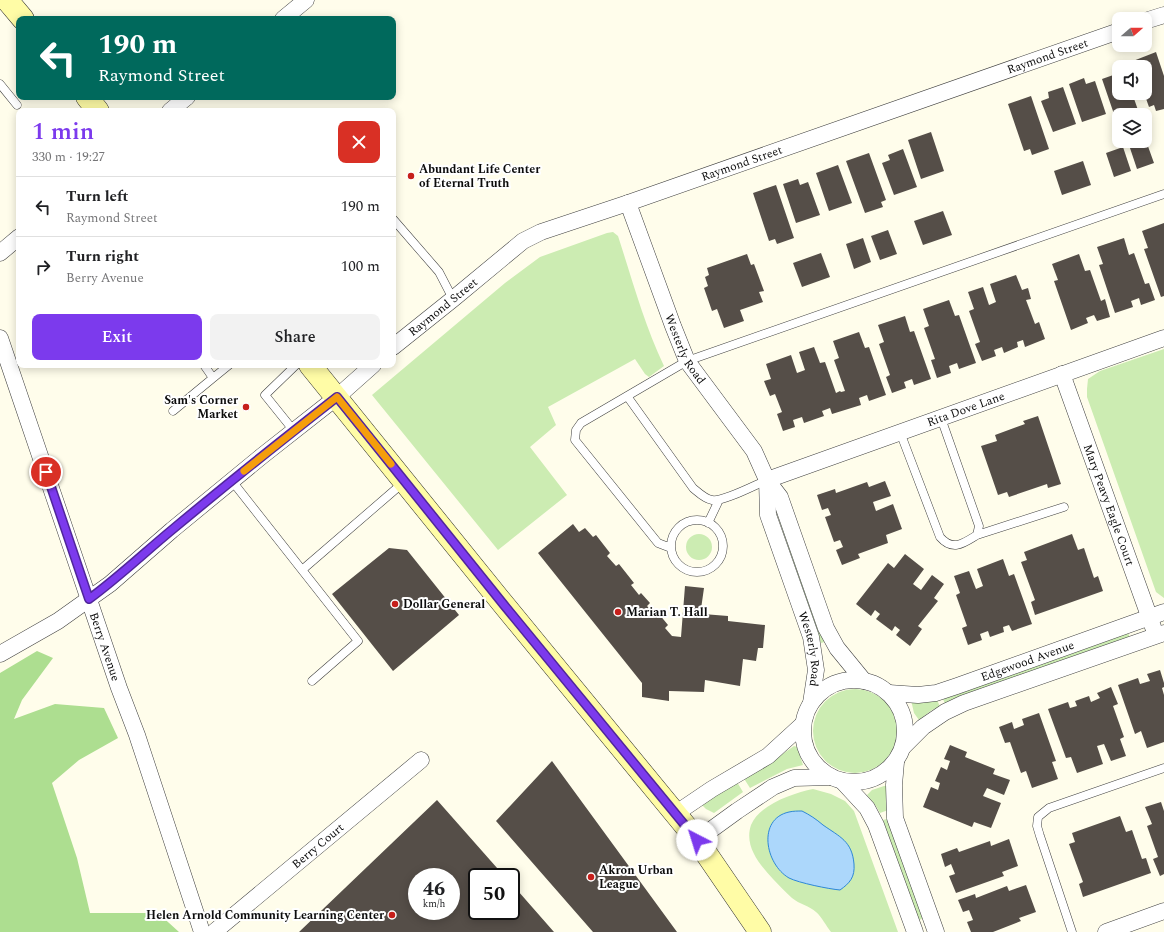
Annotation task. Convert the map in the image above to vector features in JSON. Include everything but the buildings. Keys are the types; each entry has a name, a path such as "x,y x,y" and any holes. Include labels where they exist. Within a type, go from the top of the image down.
{"main road":[{"path":"7,0 20,16"},
{"path":"89,100 96,108"},
{"path":"313,368 504,605 697,840 760,932"}],"street":[{"path":"287,16 306,0"},
{"path":"1152,19 1164,15"},
{"name":"Raymond Street","path":"396,345 523,241 541,232 628,204 1112,33"},
{"path":"174,108 183,100"},
{"name":"Westerly Road","path":"628,204 687,361 754,451 767,480 780,497 826,628 837,648 848,663 864,680"},
{"path":"0,253 16,239"},
{"name":"Berry Avenue","path":"0,338 119,688 137,735 202,932"},
{"name":"Rita Dove Lane","path":"767,480 1164,338"},
{"path":"0,654 58,621 110,584 232,481 337,397 370,368"},
{"name":"Mary Peavy Eagle Court","path":"1062,374 1157,615 1160,634"},
{"name":"Westerly Road","path":"767,480 768,515 811,637 814,651 816,670 811,703"},
{"name":"Edgewood Avenue","path":"889,693 918,695 957,686 1157,615"},
{"name":"Edgewood Avenue","path":"904,746 923,726 964,703 1160,634"},
{"path":"697,840 737,810 773,787 794,778 837,779 858,783 872,780 885,773 896,762 904,746 906,731 904,717 898,704 889,693 877,685 864,680 849,680 834,684 822,692 811,703 806,713 803,737 806,749 820,770 837,779 867,808 876,825 915,932"},
{"path":"675,814 712,789 768,756 804,724"},
{"name":"Berry Court","path":"214,932 421,760"},
{"path":"896,762 894,785 895,818 936,932"},
{"path":"1106,932 1164,911"}],"lane":[{"path":"0,84 17,105"},
{"path":"671,548 658,543 575,440 576,430 581,423 687,361 1164,194"},
{"path":"396,222 439,272 453,299"},
{"path":"206,368 213,378"},
{"path":"174,411 225,368"},
{"path":"293,368 265,395 294,431"},
{"path":"627,396 693,488 710,500 719,500 767,480"},
{"path":"940,418 978,526 977,535"},
{"path":"900,432 940,537 945,544 954,546 962,544 977,535 1064,506"},
{"path":"232,481 358,641 312,680"},
{"path":"302,570 404,481"},
{"path":"708,523 719,500"},
{"path":"690,521 708,523 715,528 720,536 722,544 721,553 718,560 713,566 698,572 683,568 677,563 671,548 672,539 676,531 682,525 690,521"},
{"path":"1072,932 1037,826 1038,817 1049,808 1164,768"}],"green space":[{"path":"613,232 618,236 644,318 664,366 649,377 645,374 635,359 548,407 556,425 530,447 567,495 498,550 372,395 505,283 540,257"},
{"path":"1164,349 1164,598 1156,592 1087,397 1087,389 1088,379 1100,371"},
{"path":"777,508 828,641 821,643 776,511"},
{"path":"699,534 708,538 712,547 708,556 699,560 690,556 686,547 690,538"},
{"path":"1127,630 1130,638 945,704 942,696"},
{"path":"37,651 53,658 22,700 14,719 55,704 104,708 118,738 79,760 52,783 77,858 90,913 158,913 179,932 0,932 0,673"},
{"path":"855,689 871,692 885,701 894,715 897,731 894,747 885,761 871,770 855,773 839,770 825,761 816,747 813,731 816,715 825,701 839,692"},
{"path":"936,697 940,707 932,710 919,720 914,713 911,700"},
{"path":"794,746 797,747 803,765 787,769 750,788 743,777"},
{"path":"737,782 743,792 714,813 702,805 707,800"},
{"path":"888,786 891,809 880,813 867,795 872,790"},
{"path":"813,789 831,794 845,801 854,811 898,932 831,932 814,910 798,902 784,891 758,861 751,847 749,833 755,818 769,806 778,801"},
{"path":"891,818 926,917 919,920 883,820"}],"water":[{"path":"802,811 813,817 844,840 851,850 853,856 854,873 847,885 840,890 814,886 789,878 774,863 768,842 772,823 779,816 789,812"}],"slow traffic":[{"path":"244,471 337,397 391,464"}],"place":[{"name":"Abundant Life Center of Eternal Truth","path":"411,176"},
{"name":"Sam's Corner Market","path":"246,407"},
{"name":"Dollar General","path":"395,604"},
{"name":"Marian T. Hall","path":"618,612"},
{"name":"Akron Urban League","path":"591,877"},
{"name":"Helen Arnold Community Learning Center","path":"392,915"}],"route":[{"path":"46,472 89,599 110,584 172,530 337,397 504,605 697,840"}]}
